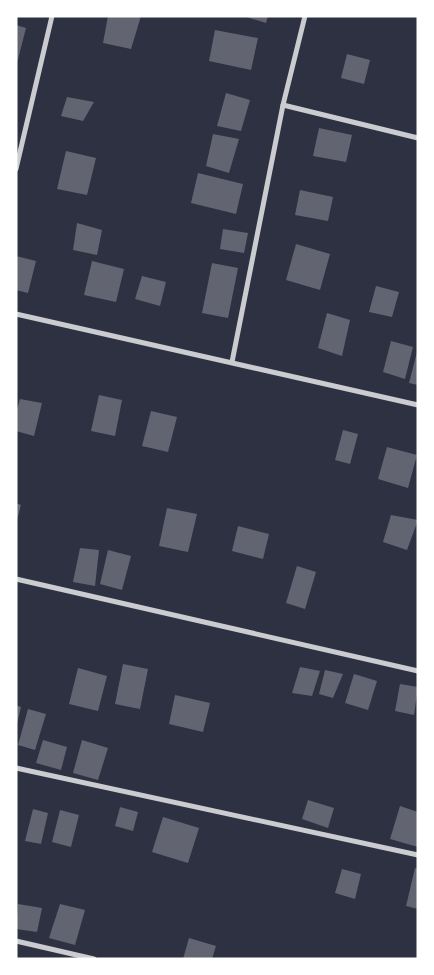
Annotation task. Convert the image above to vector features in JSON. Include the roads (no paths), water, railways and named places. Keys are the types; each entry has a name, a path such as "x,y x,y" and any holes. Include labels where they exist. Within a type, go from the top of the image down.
{"street":[{"path":"16,169 52,16"},
{"path":"232,362 283,105 305,16"},
{"path":"283,105 418,138"},
{"path":"16,314 418,405"},
{"path":"16,579 418,671"},
{"path":"16,768 418,855"},
{"path":"16,941 94,959"}]}
